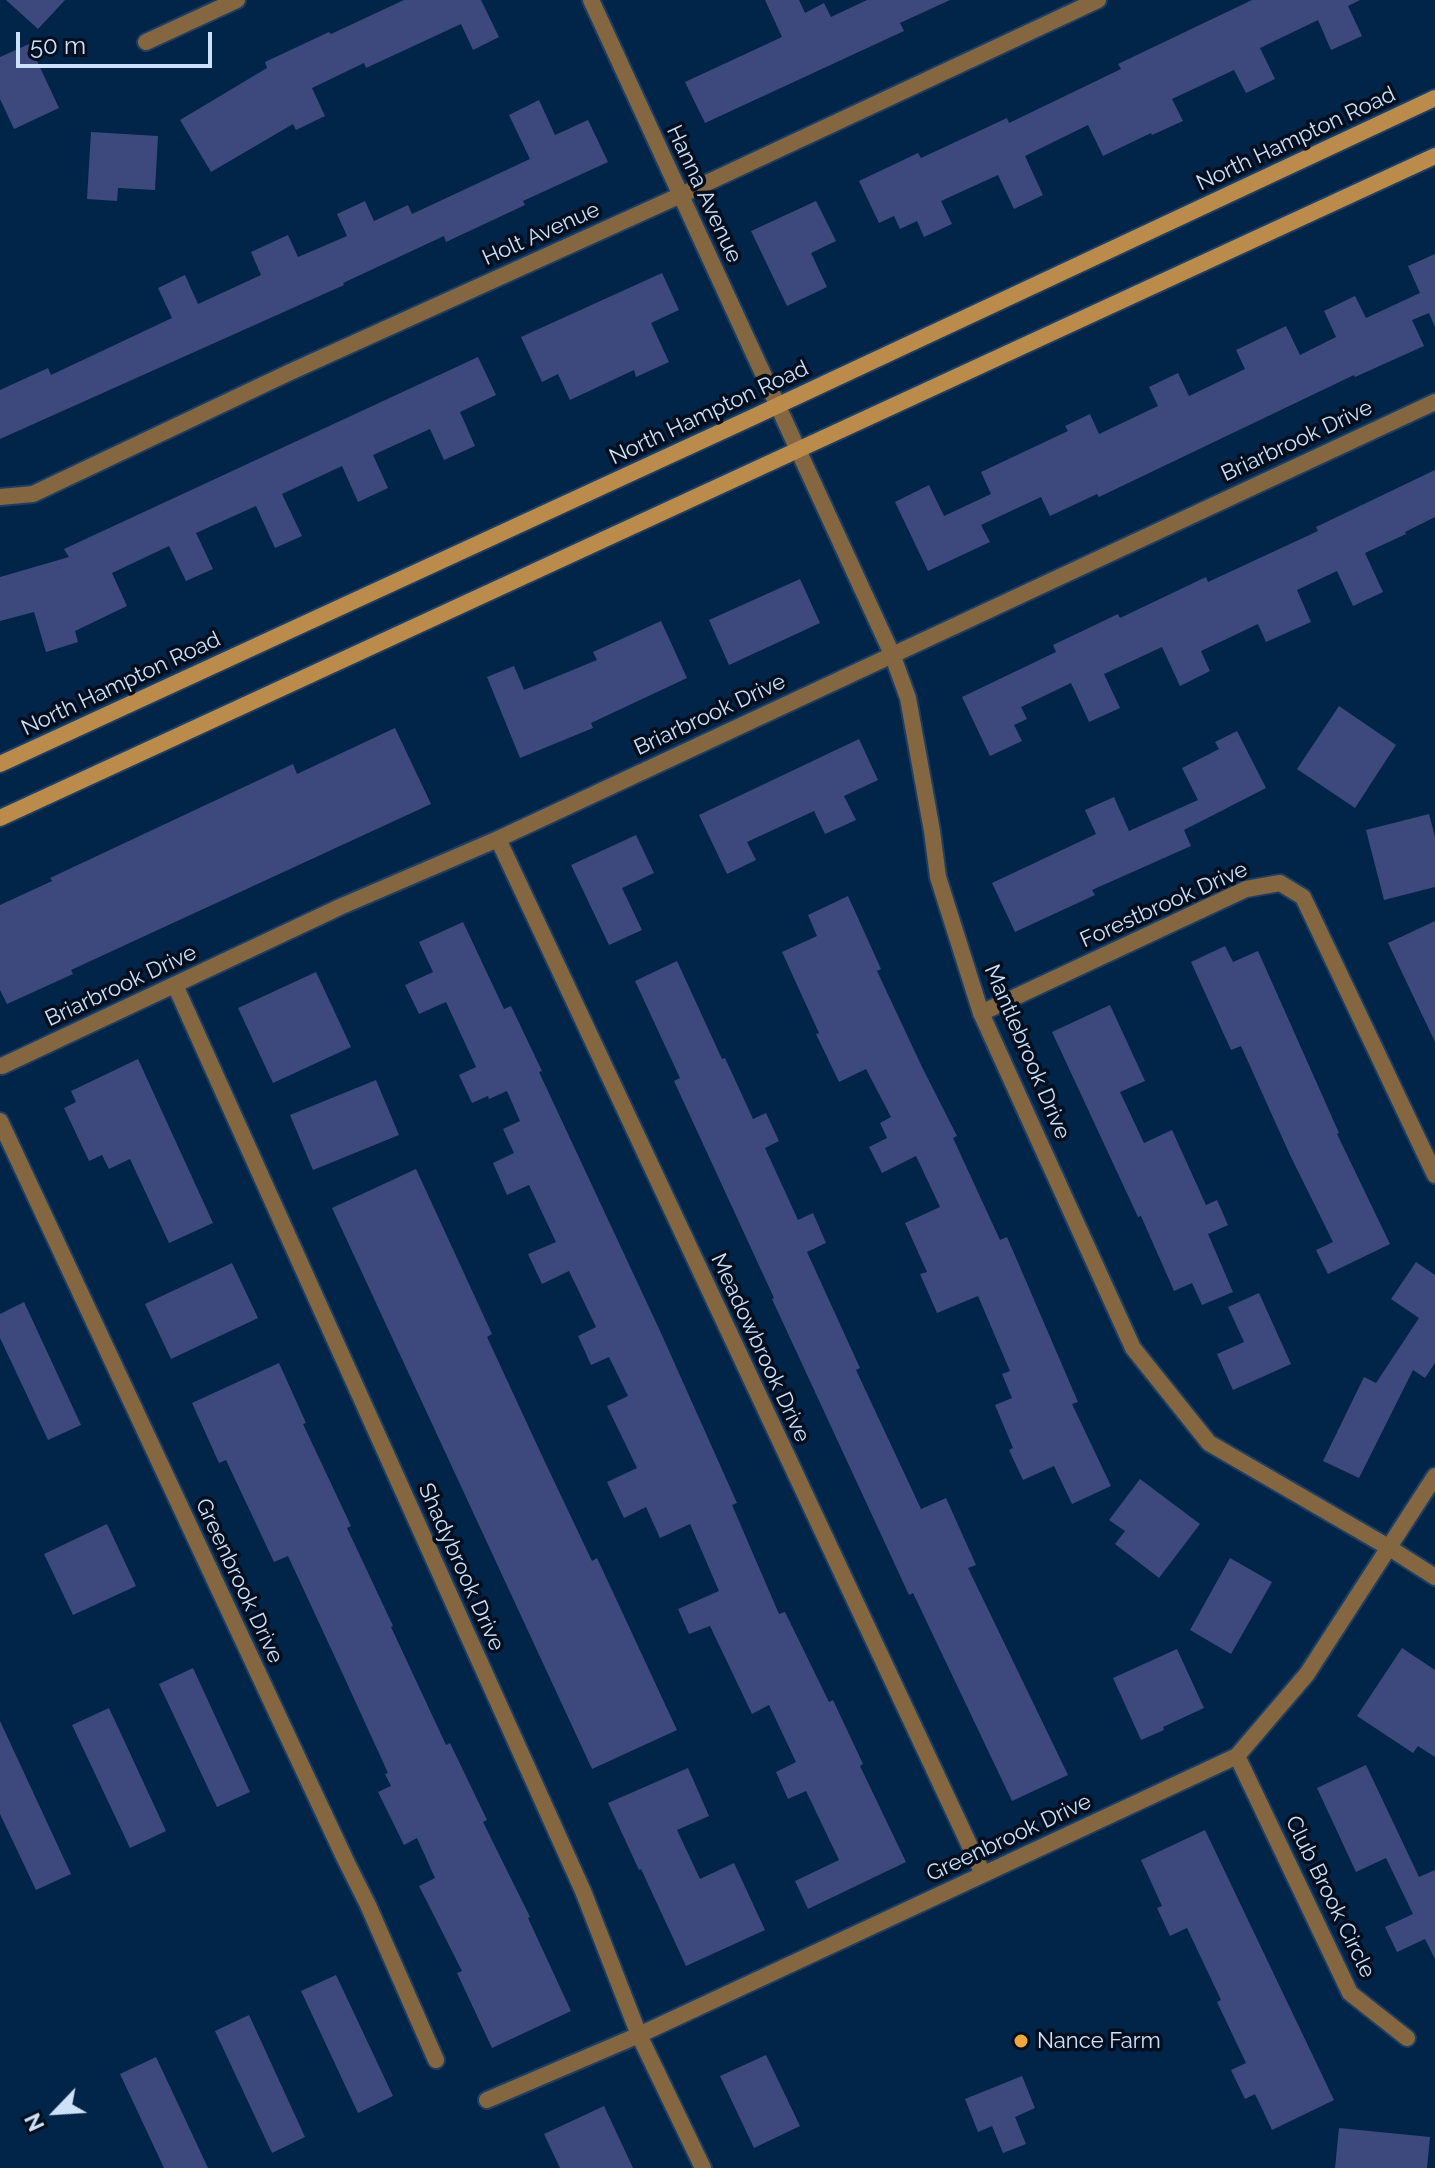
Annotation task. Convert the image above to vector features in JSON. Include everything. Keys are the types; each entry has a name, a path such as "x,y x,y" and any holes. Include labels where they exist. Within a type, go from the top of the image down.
{"main road":[{"name":"North Hampton Road","path":"0,764 778,406 1435,98"},
{"path":"0,818 1435,156"}],"street":[{"path":"146,42 237,0"},
{"name":"Hanna Avenue","path":"591,0 778,406"},
{"name":"Holt Avenue","path":"0,497 33,494 288,373 681,195 1098,0"},
{"name":"Briarbrook Drive","path":"2,1066 342,906 498,839 1435,402"},
{"name":"Mantlebrook Drive","path":"778,406 892,654 908,698 938,877 981,1013 1133,1348 1209,1443 1435,1577"},
{"name":"Meadowbrook Drive","path":"498,839 983,1874"},
{"name":"Forestbrook Drive","path":"981,1013 1246,889 1280,883 1303,897 1435,1175"},
{"name":"Shadybrook Drive","path":"175,985 583,1891 639,2035 703,2168"},
{"name":"Greenbrook Drive","path":"0,1121 368,1905 436,2060"},
{"name":"Greenbrook Drive","path":"487,2100 639,2035 1237,1756 1307,1674 1435,1476"},
{"name":"Club Brook Circle","path":"1237,1756 1350,1993 1407,2038"}],"building":[{"path":"6,0 65,0 38,29"},
{"path":"404,0 481,0 499,37 473,50 461,24 366,68 364,63 312,88 325,116 296,130 293,124 211,172 180,120 267,68 265,62"},
{"path":"765,0 799,0 805,13 824,3 831,17 867,0 950,0 900,23 904,31 705,123 685,82 782,37"},
{"path":"1252,0 1360,0 1348,6 1362,36 1331,50 1318,20 1260,48 1275,79 1246,93 1234,70 1172,99 1183,121 1103,156 1088,125 1025,156 1043,195 1014,209 998,175 941,201 952,224 924,237 917,221 900,229 894,216 879,223 859,181 918,153 921,158 1007,118 1009,123 1121,69 1118,64"},
{"path":"29,44 59,108 14,129 0,99 0,57"},
{"path":"539,100 555,135 588,120 608,162 523,201 525,205 446,242 444,236 344,285 0,439 0,390 48,368 51,375 172,318 158,288 185,275 198,304 261,275 251,252 288,235 298,257 347,236 337,214 365,201 374,221 408,205 412,214 530,159 509,115"},
{"path":"91,132 158,136 155,190 118,188 117,201 87,199"},
{"path":"816,201 836,241 811,253 827,287 787,306 751,231"},
{"path":"1435,254 1435,327 1429,313 1412,320 1424,346 1354,375 1099,497 1097,494 1050,516 1041,497 981,525 990,542 928,571 895,502 929,485 944,516 991,494 981,472 1068,431 1065,426 1090,414 1099,434 1158,406 1149,387 1178,373 1189,396 1245,369 1236,350 1286,326 1300,355 1336,337 1324,311 1355,296 1366,318 1420,293 1408,266"},
{"path":"662,273 679,310 651,323 669,362 636,377 634,370 570,400 558,374 542,382 521,337"},
{"path":"478,357 496,395 460,412 475,446 444,460 430,429 373,455 388,488 358,502 342,466 282,494 302,536 275,548 256,506 196,533 213,569 186,581 169,546 112,573 127,606 75,631 78,642 46,652 34,612 0,621 0,577 69,557 64,549"},
{"path":"1435,470 1435,517 1365,553 1383,592 1353,606 1337,571 1297,590 1311,622 1266,642 1258,624 1201,651 1210,671 1180,686 1162,647 1104,674 1120,708 1089,722 1071,683 1021,707 1027,719 1014,725 1022,741 990,756 962,697 1056,652 1053,645 1118,614 1120,618 1206,577 1208,582 1318,531 1316,527"},
{"path":"800,579 820,623 729,665 709,620"},
{"path":"661,621 687,678 591,723 593,728 520,758 487,677 514,666 524,690 597,660 593,652"},
{"path":"1339,706 1396,745 1355,808 1297,769"},
{"path":"395,728 431,804 71,970 73,974 7,1004 0,990 0,905 52,881 50,878 293,764 297,774"},
{"path":"1237,731 1266,788 1184,830 1191,846 1092,890 1095,895 1015,932 992,883 1096,834 1085,810 1114,797 1129,831 1198,800 1182,768 1219,749 1215,742"},
{"path":"859,739 878,780 844,796 856,820 825,834 814,811 747,842 756,860 727,874 699,815"},
{"path":"1429,814 1435,837 1435,887 1384,900 1366,830"},
{"path":"636,835 654,873 622,888 642,930 609,945 571,865"},
{"path":"848,896 881,969 877,971 957,1136 953,1138 1000,1240 1007,1237 1078,1402 1072,1404 1111,1486 1072,1504 1054,1466 1023,1480 1009,1450 1013,1448 995,1405 1012,1398 1002,1374 1010,1371 978,1296 937,1313 920,1274 927,1272 905,1223 940,1207 916,1156 882,1173 869,1147 887,1138 880,1123 891,1117 866,1069 839,1082 782,952 817,936 808,915"},
{"path":"1435,921 1435,1042 1388,943"},
{"path":"463,922 504,1009 511,1006 542,1071 539,1072 737,1503 732,1505 779,1614 785,1612 829,1702 833,1700 863,1764 860,1766 906,1862 808,1909 795,1881 839,1860 806,1791 788,1799 776,1772 796,1762 769,1705 752,1714 710,1626 689,1634 678,1609 719,1591 690,1524 660,1538 646,1507 624,1518 607,1482 637,1468 607,1406 628,1396 609,1357 591,1365 578,1336 596,1327 569,1271 542,1284 528,1254 556,1242 529,1185 507,1195 493,1163 514,1153 503,1129 520,1121 507,1091 472,1103 459,1075 476,1067 446,1002 419,1014 405,985 433,972 419,942"},
{"path":"1225,946 1233,962 1258,951 1337,1134 1390,1244 1328,1274 1316,1250 1333,1242 1241,1046 1231,1050 1191,962"},
{"path":"677,961 753,1119 766,1113 779,1141 765,1148 798,1220 813,1213 826,1243 807,1252 860,1368 856,1370 921,1509 946,1498 976,1565 968,1568 1068,1775 1012,1801 913,1593 909,1595 674,1081 680,1078 635,981"},
{"path":"316,972 351,1047 273,1083 238,1008"},
{"path":"1110,1005 1145,1081 1120,1092 1144,1143 1172,1130 1206,1205 1217,1200 1228,1225 1208,1234 1233,1292 1202,1305 1192,1283 1174,1291 1052,1032"},
{"path":"138,1059 213,1223 169,1243 130,1159 109,1169 102,1155 89,1161 64,1108 76,1102 71,1091"},
{"path":"376,1080 399,1135 313,1170 290,1115"},
{"path":"416,1169 492,1334 487,1337 544,1460 592,1561 597,1558 677,1730 592,1769 332,1208"},
{"path":"1416,1262 1435,1275 1435,1363 1425,1378 1413,1370 1359,1478 1323,1461 1364,1377 1376,1383 1419,1318 1391,1299"},
{"path":"232,1263 258,1318 171,1359 145,1304"},
{"path":"1259,1293 1291,1364 1233,1390 1217,1354 1244,1342 1228,1307"},
{"path":"24,1302 81,1425 48,1440 0,1338 0,1314"},
{"path":"279,1363 306,1423 303,1424 351,1526 347,1528 391,1627 446,1745 450,1743 487,1820 483,1822 530,1917 571,2011 492,2048 457,1973 462,1971 419,1886 435,1878 417,1838 404,1845 378,1792 391,1786 385,1774 388,1773 288,1556 274,1562 226,1460 219,1463 192,1403"},
{"path":"1140,1479 1200,1524 1159,1578 1115,1544 1125,1531 1109,1520"},
{"path":"107,1524 136,1586 73,1615 44,1554"},
{"path":"1230,1558 1272,1582 1231,1654 1190,1630"},
{"path":"1402,1648 1435,1670 1435,1757 1418,1746 1413,1753 1357,1716"},
{"path":"1177,1649 1204,1708 1141,1740 1113,1678"},
{"path":"193,1668 250,1792 217,1807 159,1684"},
{"path":"109,1708 166,1831 130,1848 72,1725"},
{"path":"0,1721 71,1874 36,1890 0,1814"},
{"path":"1366,1765 1419,1877 1435,1870 1435,1959 1425,1939 1397,1952 1385,1927 1413,1914 1386,1858 1356,1872 1317,1788"},
{"path":"688,1768 709,1816 677,1830 700,1879 734,1863 765,1930 686,1966 608,1803"},
{"path":"1205,1830 1334,2100 1272,2130 1255,2094 1245,2099 1231,2070 1246,2063 1187,1928 1170,1936 1157,1908 1162,1906 1141,1860"},
{"path":"336,1975 393,2096 358,2113 301,1991"},
{"path":"249,2015 305,2137 272,2153 215,2031"},
{"path":"766,2055 800,2126 754,2148 720,2076"},
{"path":"156,2057 208,2168 164,2168 120,2074"},
{"path":"1022,2076 1035,2108 1015,2117 1026,2144 1003,2153 992,2126 978,2132 965,2099"},
{"path":"604,2106 633,2168 560,2168 544,2134"},
{"path":"1339,2128 1430,2137 1427,2168 1335,2168"}],"place":[{"name":"Nance Farm","path":"1021,2041"}]}
